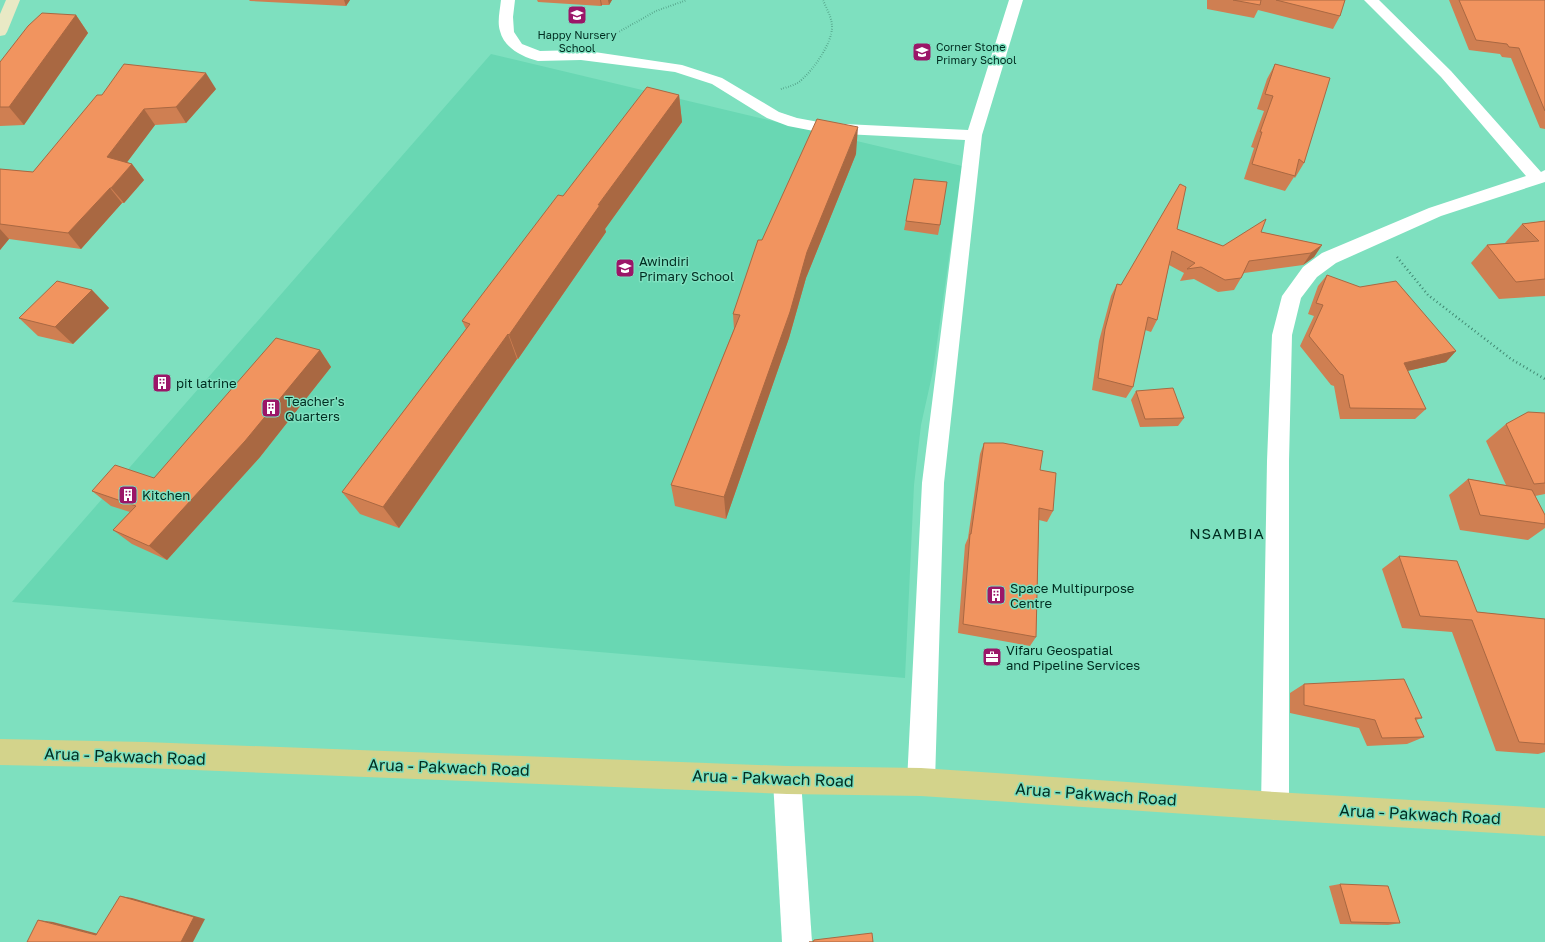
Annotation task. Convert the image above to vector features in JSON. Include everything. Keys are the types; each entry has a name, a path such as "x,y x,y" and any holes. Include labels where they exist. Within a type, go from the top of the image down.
{"main road":[{"name":"Arua - Pakwach Road","path":"0,752 145,755 788,780 921,782 1275,806 1545,822"}],"street":[{"path":"0,32 13,0"},
{"path":"508,0 506,17 507,32 517,47 538,56 581,55 677,68 700,74 717,81 773,115 794,122 824,128 974,135"},
{"path":"921,782 932,483 974,135 1016,0"},
{"path":"1275,806 1278,461 1282,335 1292,296 1310,272 1329,258 1436,212 1541,177 1446,74 1371,0"},
{"path":"788,780 797,942"}],"path":[{"path":"581,55 656,11 687,0"},
{"path":"750,101 798,83 810,72 828,41 832,28 831,20 823,0"},
{"path":"1380,237 1428,295 1511,359 1545,378"}],"shaded area":[{"name":"Awindiri Primary School","path":"491,54 962,166 933,371 921,425 914,485 905,678 12,602"}],"building":[{"path":"1233,0 1261,0 1260,5"},
{"path":"1276,0 1345,0 1340,16"},
{"path":"1459,0 1545,0 1545,111 1519,48 1509,47 1507,44 1476,40"},
{"path":"42,13 76,15 9,107 0,107 0,62 28,26"},
{"path":"124,64 206,73 176,107 144,109 107,157 132,164 68,233 0,224 0,169 33,172 97,95 102,95"},
{"path":"1275,64 1330,78 1304,163 1299,159 1295,176 1252,164 1262,132 1260,132 1273,96 1265,94"},
{"path":"647,87 679,95 598,205 600,205 509,335 508,334 383,507 342,492 470,324 462,321 558,195 563,196"},
{"path":"817,119 858,127 807,252 790,312 724,497 671,485 740,315 733,314 758,240 762,240"},
{"path":"914,179 947,182 940,225 906,221"},
{"path":"1180,184 1186,187 1177,229 1223,246 1266,219 1261,232 1322,245 1311,253 1249,261 1241,278 1225,280 1201,267 1187,269 1195,263 1172,251 1157,320 1148,317 1133,387 1098,378 1105,329 1117,284 1121,285"},
{"path":"1545,221 1545,279 1516,282 1487,245 1539,241 1522,224"},
{"path":"1327,275 1360,287 1396,281 1456,351 1404,363 1426,409 1350,408 1343,375 1340,374 1309,336 1323,305 1316,303"},
{"path":"57,281 92,290 55,327 19,318"},
{"path":"276,338 320,350 245,441 149,546 113,530 136,506 92,491 115,465 154,478"},
{"path":"1173,388 1184,418 1145,419 1136,391"},
{"path":"1528,412 1545,413 1545,483 1534,484 1506,424"},
{"path":"984,443 1003,443 1043,451 1040,470 1056,473 1053,511 1039,508 1036,637 963,624 970,534"},
{"path":"1468,479 1532,490 1545,515 1545,524 1480,515"},
{"path":"1399,556 1457,561 1477,612 1545,619 1545,744 1519,742 1472,620 1420,616"},
{"path":"1404,679 1422,718 1415,718 1424,737 1382,738 1375,720 1304,705 1304,684"},
{"path":"1340,884 1388,886 1400,923 1351,922"},
{"path":"120,896 194,917 181,942 27,942 38,920 96,935"},
{"path":"872,933 873,942 813,942 814,940"}],"place":[{"name":"Happy Nursery School","path":"577,15"},
{"name":"Corner Stone Primary School","path":"922,52"},
{"name":"Awindiri Primary School","path":"625,268"},
{"name":"pit latrine","path":"162,383"},
{"name":"Teacher's Quarters","path":"271,408"},
{"name":"Kitchen","path":"128,495"},
{"name":"Space Multipurpose Centre","path":"996,595"},
{"name":"Vifaru Geospatial and Pipeline Services","path":"992,657"}],"district":[{"name":"NSAMBIA","path":"1227,533"}]}
